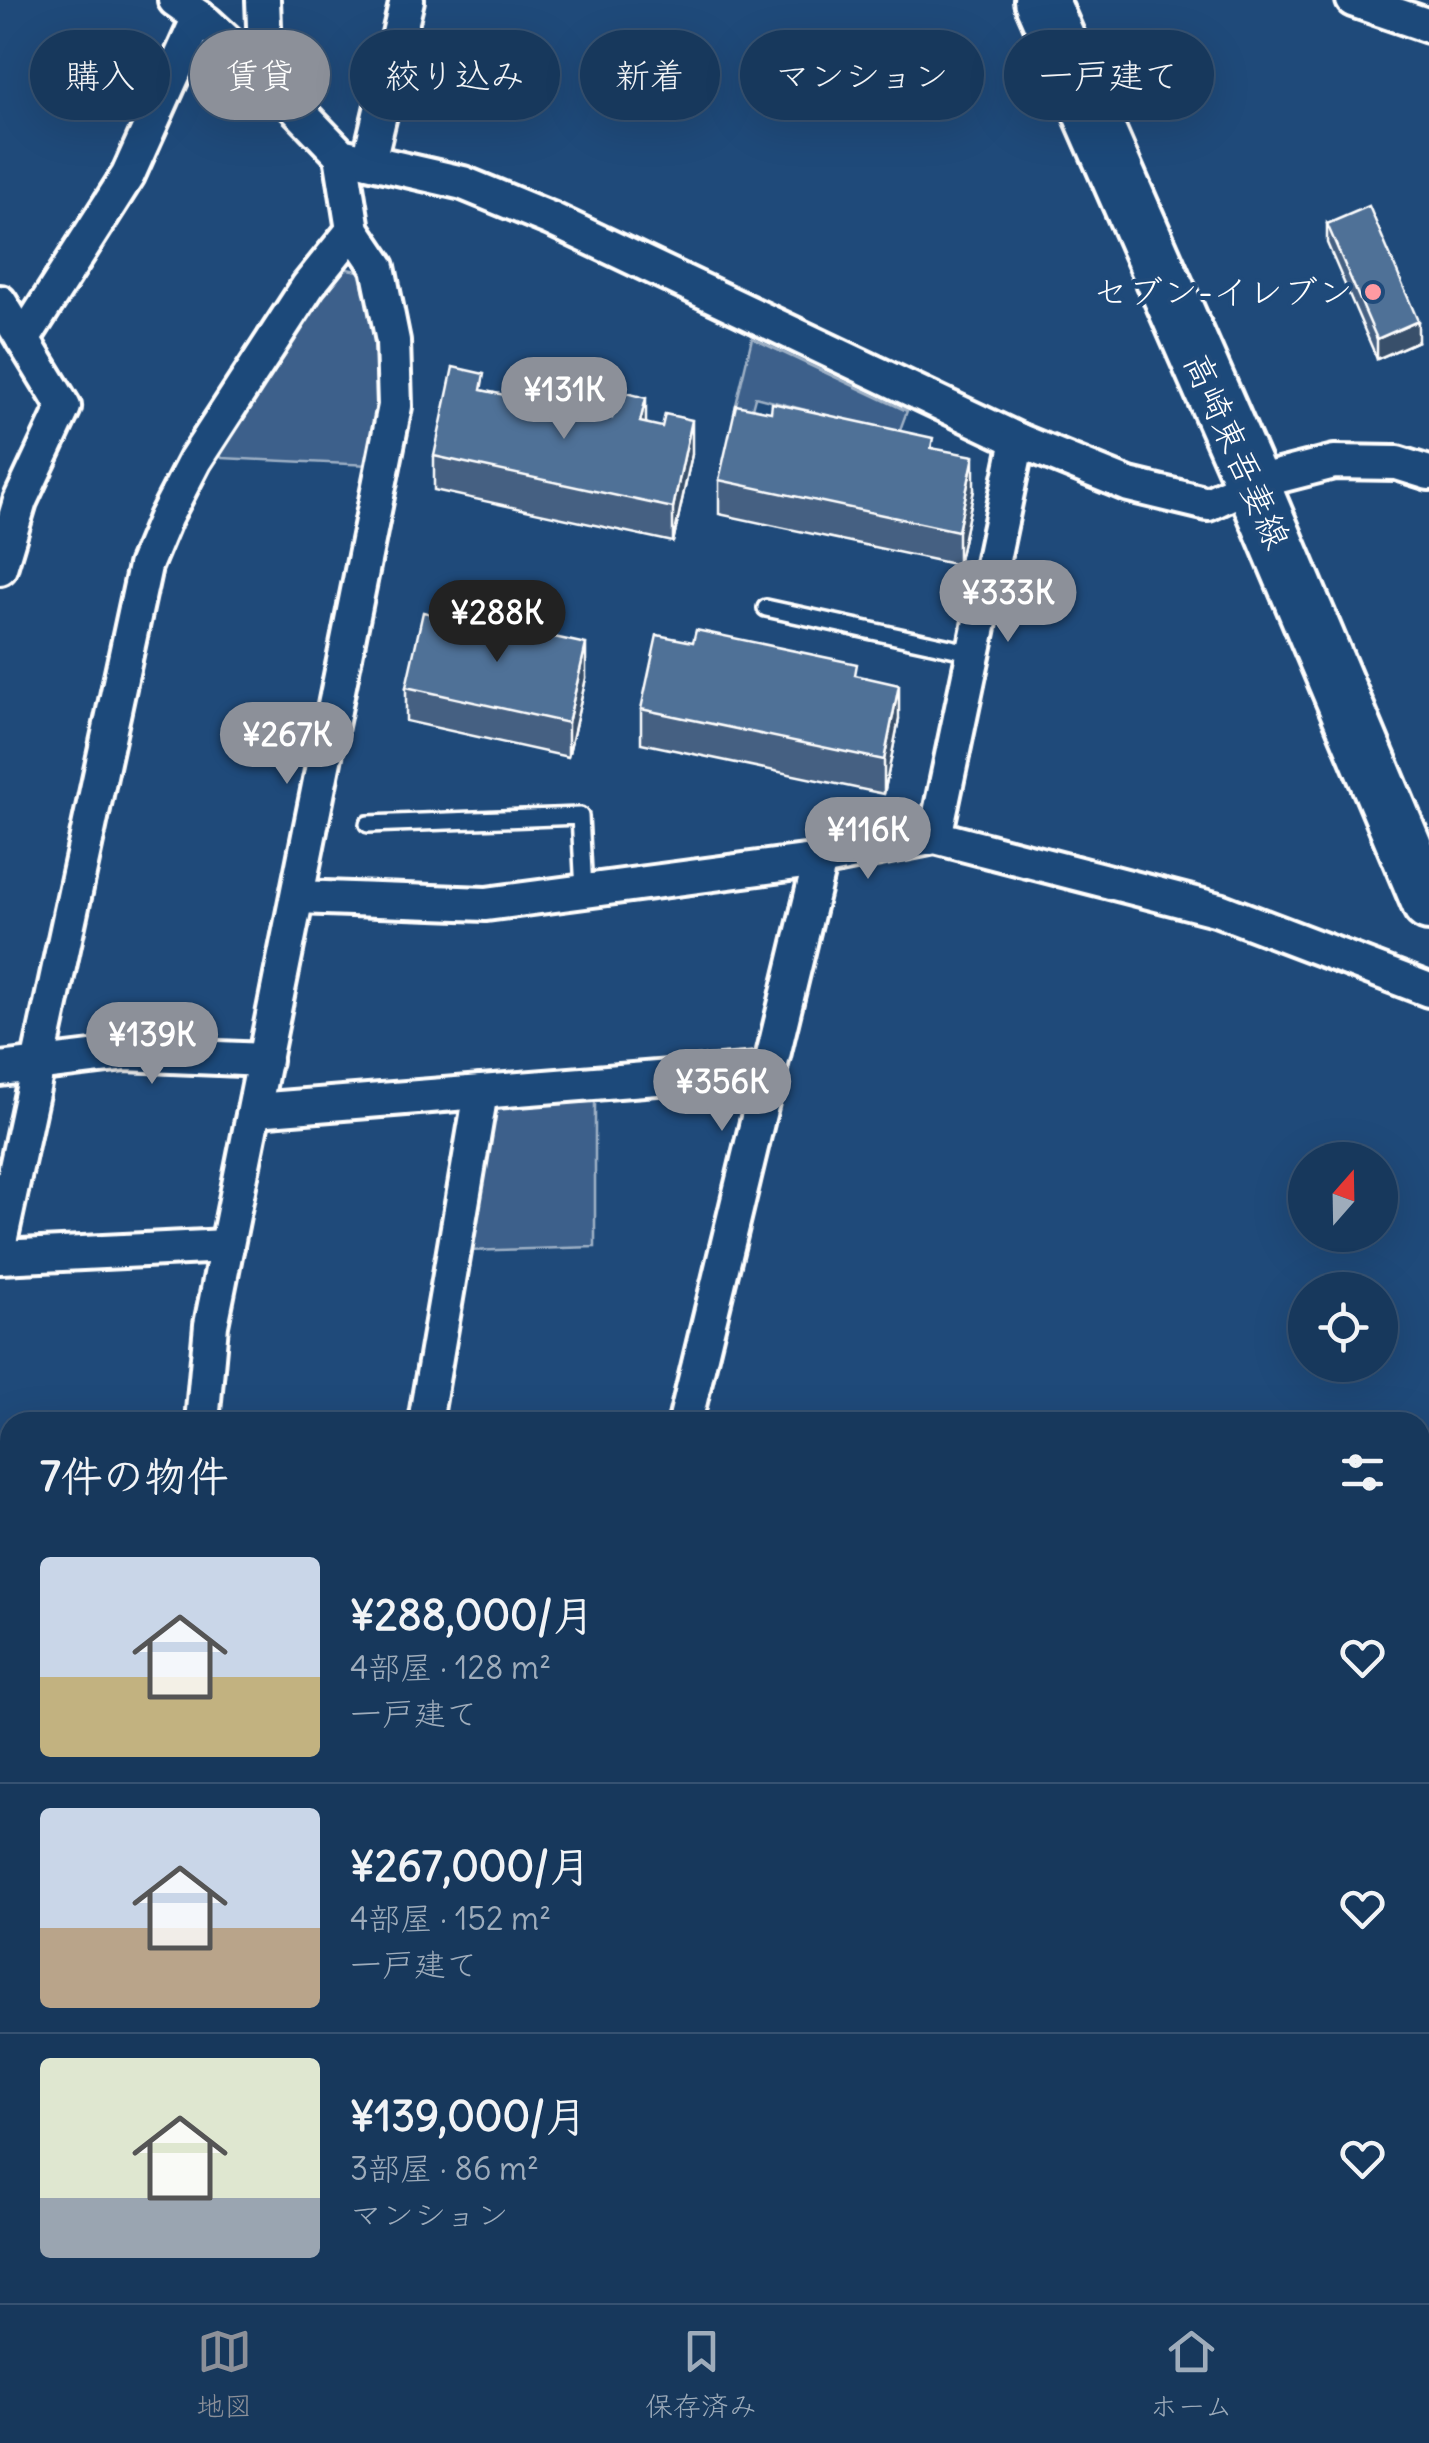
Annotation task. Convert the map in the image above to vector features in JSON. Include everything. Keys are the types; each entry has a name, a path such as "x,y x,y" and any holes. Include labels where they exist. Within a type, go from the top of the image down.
{"main road":[{"name":"高崎東吾妻線","path":"1041,0 1419,855 1429,904"}],"street":[{"path":"263,0 264,30"},
{"path":"203,1412 211,1325 395,406 393,341 378,267 353,230 355,158 407,0"},
{"path":"1352,0 1429,26"},
{"path":"23,340 128,174 187,8 212,30"},
{"path":"313,120 355,158 463,183 551,219 1018,440 1130,485 1208,504 1252,483 1334,462 1396,463 1429,473"},
{"path":"0,1242 146,566 165,518 196,460 308,286 353,230"},
{"path":"0,302 64,407 20,501 0,568"},
{"path":"935,838 1018,440"},
{"path":"298,897 486,904 820,860 935,838 1219,910 1429,990"},
{"path":"687,1412 820,860"},
{"path":"0,1069 125,1054 265,1060"},
{"path":"255,1110 770,1069"},
{"path":"427,1412 481,1092"},
{"path":"0,1257 227,1246"}],"lane":[{"path":"766,608 974,653"},
{"path":"368,824 580,816 584,891"}],"shaded area":[{"path":"341,268 359,271 374,332 379,416 370,465 222,458 219,454"},
{"path":"752,338 907,411 894,446 825,415 755,397 751,412 735,409"},
{"path":"595,1094 595,1247 468,1251 490,1114 497,1099"}],"building":[{"name":"セブン-イレブン","path":"1369,206 1418,321 1377,339 1327,224"},
{"path":"453,367 484,374 481,390 612,418 618,391 646,398 640,422 662,427 665,414 692,420 673,508 434,456"},
{"path":"772,403 933,438 931,448 974,456 958,531 719,480 736,405 771,412"},
{"path":"467,611 537,627 536,633 586,644 568,723 406,687 423,612 465,621"},
{"path":"696,630 857,664 855,675 899,685 884,760 641,709 657,635 693,642"}],"place":[{"name":"セブン-イレブン","path":"1373,292"}]}
